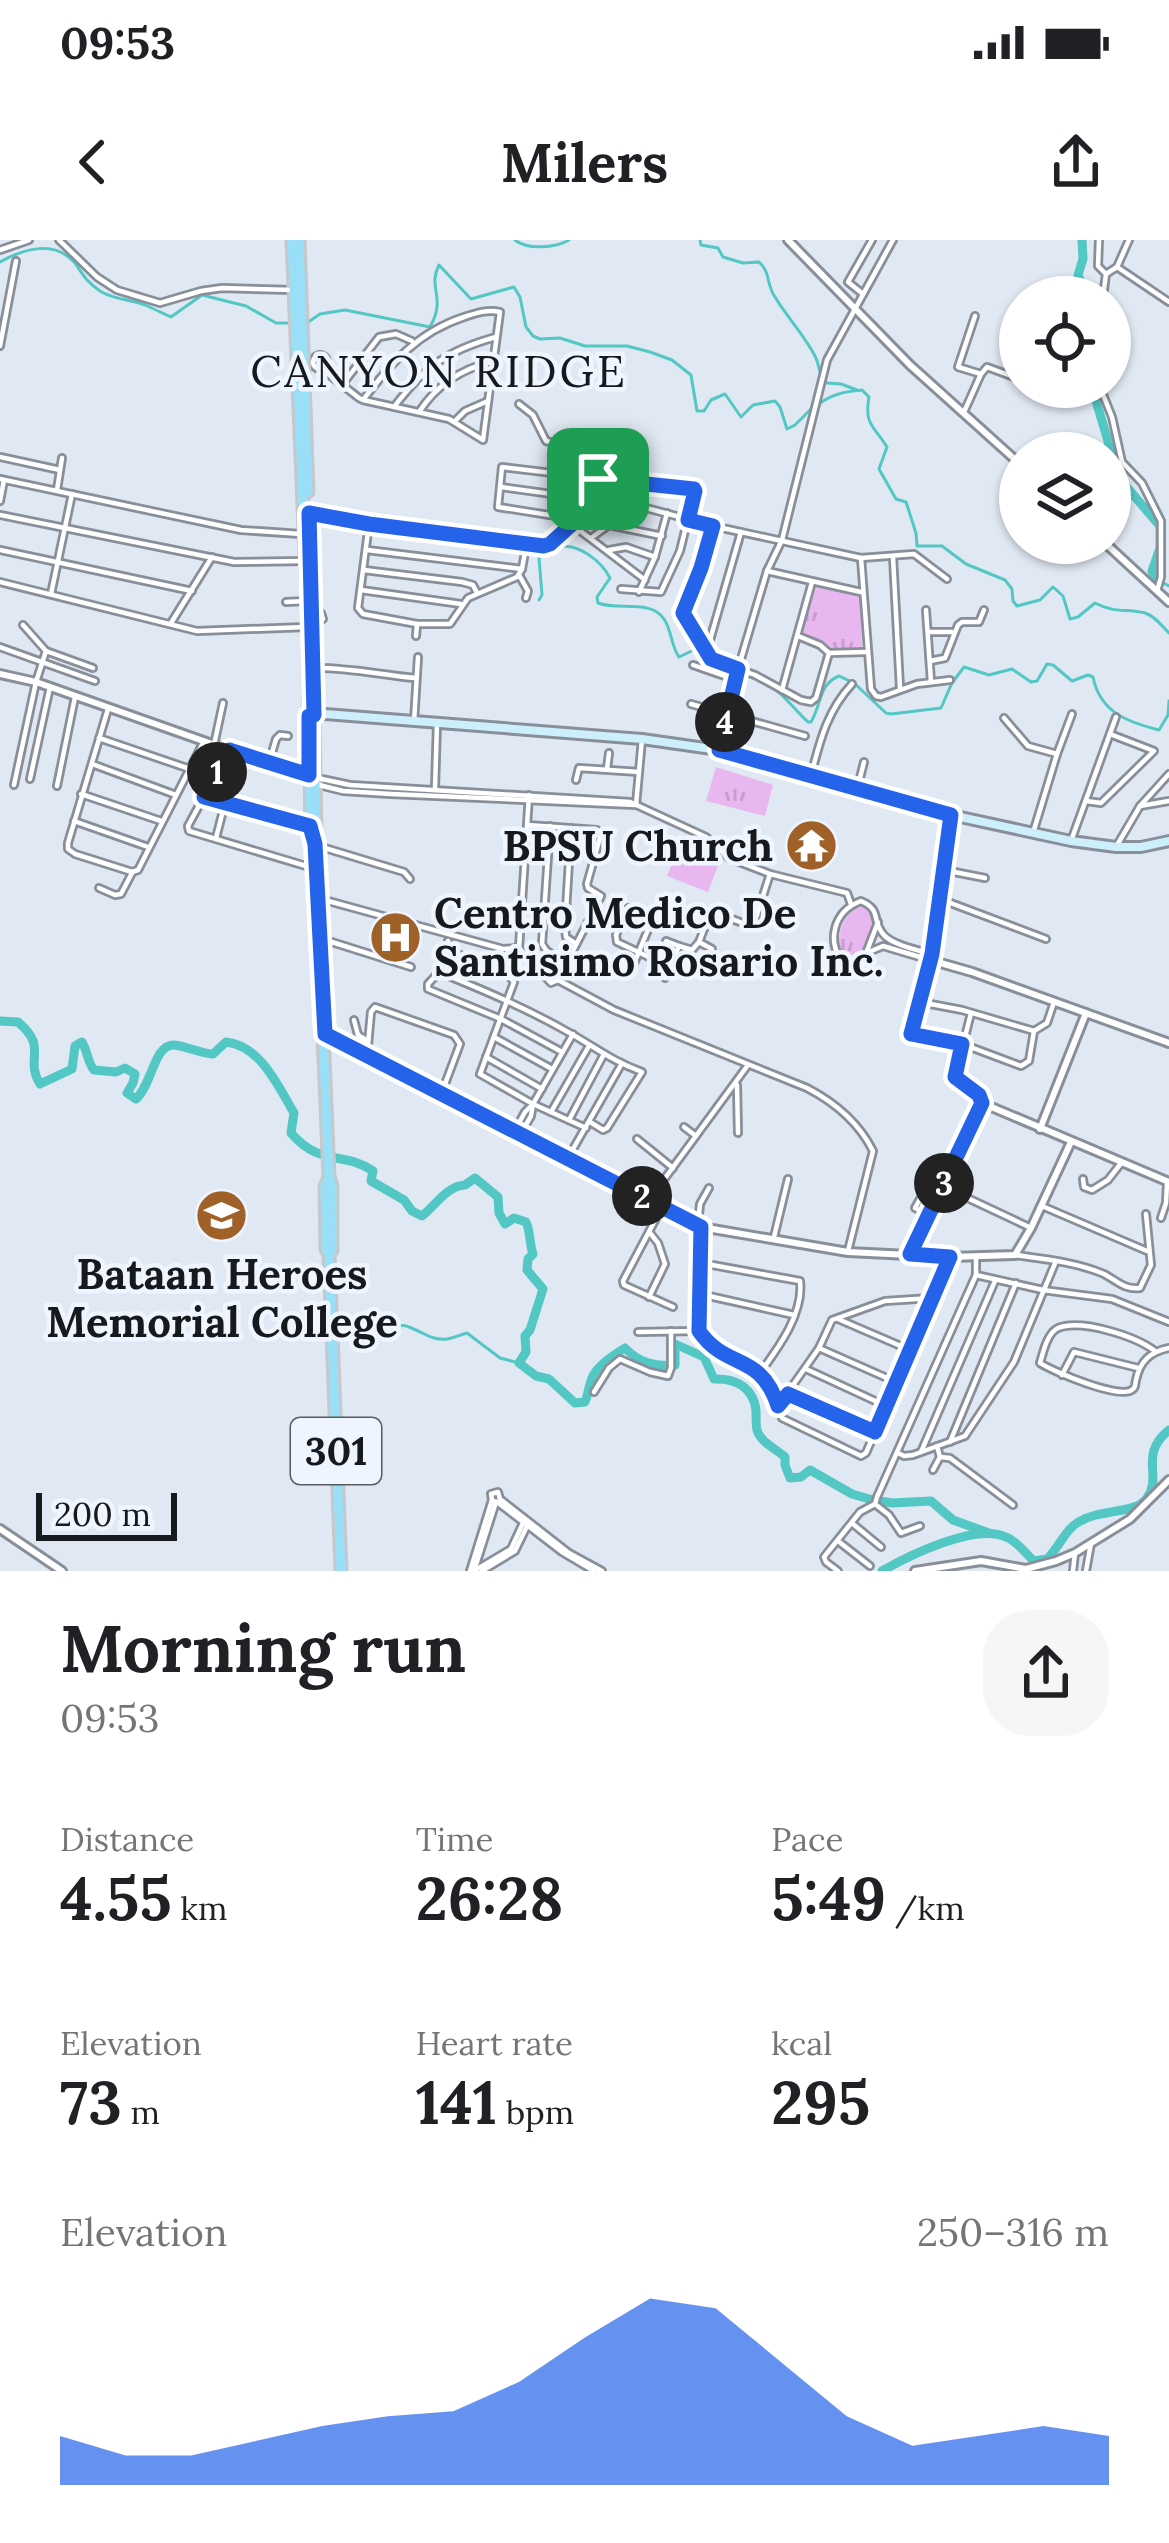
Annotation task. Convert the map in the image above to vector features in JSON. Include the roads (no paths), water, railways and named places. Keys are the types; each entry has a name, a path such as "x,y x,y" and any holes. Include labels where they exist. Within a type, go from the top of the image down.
{"main road":[{"name":"301","path":"296,240 298,313"},
{"name":"301","path":"296,240 311,715"},
{"name":"301","path":"299,332 309,363 310,826 315,844 325,1037 325,1187 341,1571"},
{"path":"311,715 642,739 719,750 951,815 1071,841 1141,848 1169,842"},
{"name":"301","path":"312,780 315,844"}],"street":[{"path":"0,250 28,240"},
{"path":"59,240 116,290 160,303 222,288 294,290"},
{"path":"788,240 854,310 999,444"},
{"path":"863,294 848,282 872,240"},
{"path":"719,750 767,571 782,540 827,360 893,240"},
{"path":"1099,240 1098,266 1106,274 1118,267 1129,240"},
{"path":"0,346 16,261"},
{"path":"1118,267 1169,302"},
{"path":"322,369 327,363 324,357 309,363 363,400 455,422 483,440 500,312 494,309 457,319 413,342 363,400"},
{"path":"975,316 958,367 981,374"},
{"path":"342,385 379,337 396,334 413,342"},
{"path":"394,406 431,366 466,345 496,337"},
{"path":"419,412 451,378 493,361"},
{"path":"964,412 987,367 999,371"},
{"path":"455,422 465,411 488,400"},
{"path":"309,513 526,545 550,544 596,500 598,464 568,446 546,441 533,415 520,404"},
{"path":"1108,408 1122,462 1142,483 1161,521 1166,545 1158,589"},
{"path":"0,457 60,470"},
{"path":"56,490 62,458"},
{"path":"621,589 661,592 673,570 694,489 502,466 496,505 562,517 645,580"},
{"path":"0,501 2,479 242,530 304,534"},
{"path":"499,487 639,506 861,558 914,554 947,579"},
{"path":"51,594 72,494"},
{"path":"639,592 667,513"},
{"path":"0,515 250,563 305,561"},
{"path":"369,524 358,608 363,614 417,624 450,624 461,604 477,592 521,572"},
{"path":"591,538 609,525 662,536"},
{"path":"713,526 695,585 683,607 684,616 711,659 737,675"},
{"path":"705,649 741,532"},
{"path":"526,545 521,572 526,598"},
{"path":"609,550 626,547 655,556"},
{"path":"0,550 192,591"},
{"path":"367,550 521,572"},
{"path":"893,556 900,688"},
{"path":"171,623 212,557"},
{"path":"861,558 868,678 876,696 950,680"},
{"path":"1129,564 1169,602"},
{"path":"364,571 461,582 473,585 477,592"},
{"path":"767,571 862,592"},
{"path":"0,582 197,631 308,627"},
{"path":"782,690 812,582"},
{"path":"361,590 461,604"},
{"path":"286,602 309,606 323,619"},
{"path":"926,610 931,682"},
{"path":"930,661 945,658 962,622 979,622 984,610"},
{"path":"416,636 417,624"},
{"path":"23,625 46,651 93,668"},
{"path":"928,632 955,632"},
{"path":"798,636 829,653 866,652"},
{"path":"0,647 95,681"},
{"path":"14,785 46,651"},
{"path":"693,665 737,675 811,702 829,653"},
{"path":"414,722 418,658"},
{"path":"313,668 344,667 416,678"},
{"path":"0,674 76,695 343,787 630,802 706,837 729,858 770,874 847,893 851,904"},
{"path":"811,775 826,722 852,684"},
{"path":"30,779 50,687"},
{"path":"57,786 76,695"},
{"path":"214,745 223,703"},
{"path":"691,704 805,736"},
{"path":"109,707 68,850 133,872"},
{"path":"1033,832 1072,713"},
{"path":"1071,841 1116,717"},
{"path":"1004,718 1028,746 1057,754"},
{"path":"435,790 437,723"},
{"path":"1086,801 1101,803 1154,751 1110,734"},
{"path":"269,763 276,739 288,736"},
{"path":"99,738 190,769"},
{"path":"636,805 642,739"},
{"path":"99,888 121,894 204,741"},
{"path":"229,750 188,829 316,869"},
{"path":"607,770 609,753"},
{"path":"858,788 864,762"},
{"path":"92,764 176,795"},
{"path":"576,780 579,768 639,772"},
{"path":"1116,847 1140,806 1169,774"},
{"path":"343,787 474,794"},
{"path":"81,794 163,822"},
{"path":"204,797 310,826"},
{"path":"519,948 529,797"},
{"path":"1140,806 1169,801"},
{"path":"215,840 225,803"},
{"path":"951,815 931,957 911,1034 962,1044 1021,1066 1029,1061 1034,1031"},
{"path":"74,820 149,848"},
{"path":"527,825 601,833 587,884 601,896 555,981"},
{"path":"550,826 542,944 565,964"},
{"path":"571,828 566,937 575,944"},
{"path":"315,844 404,872 410,879"},
{"path":"944,870 985,878"},
{"path":"667,941 692,950 711,911 753,927 770,874"},
{"path":"317,898 503,949 519,948 555,981 614,1010 828,1098 871,1146 872,1161 848,1252"},
{"path":"940,899 1046,939"},
{"path":"931,957 883,946 843,963 832,942 835,928 840,915 861,901 874,909 887,939 1169,1042"},
{"path":"628,908 616,939 670,967"},
{"path":"633,966 652,920"},
{"path":"869,952 878,922"},
{"path":"319,938 411,968"},
{"path":"699,942 712,949"},
{"path":"439,972 508,999 603,1056 642,1072 608,1128 568,1121 480,1074 493,1036 501,1019 508,999 514,982 513,978 447,945 428,989 501,1019 562,1052"},
{"path":"664,978 679,946"},
{"path":"920,1002 1034,1031 1048,1023 1054,1002"},
{"path":"367,1056 371,1008 375,1007 454,1035 460,1041 459,1049 442,1094"},
{"path":"971,1013 955,1077 979,1095 982,1103 1168,1181 1161,1218"},
{"path":"1040,1129 1086,1013"},
{"path":"354,1020 358,1035 368,1040"},
{"path":"517,1133 572,1034"},
{"path":"493,1036 552,1069"},
{"path":"325,1037 699,1226 848,1252 1015,1255 1102,1274 1134,1289 1140,1288 1150,1270 1146,1214"},
{"path":"551,1112 589,1046"},
{"path":"568,1121 603,1056"},
{"path":"486,1057 542,1088"},
{"path":"573,1149 621,1065"},
{"path":"650,1200 748,1065"},
{"path":"737,1081 738,1133"},
{"path":"910,1254 982,1103"},
{"path":"684,1126 696,1136"},
{"path":"637,1139 673,1168"},
{"path":"1015,1255 1071,1142"},
{"path":"1083,1179 1084,1187 1092,1190 1108,1180 1122,1162"},
{"path":"773,1240 788,1179"},
{"path":"942,1186 1031,1228"},
{"path":"709,1187 700,1204 699,1331 713,1348 760,1373 772,1387 782,1418 863,1456 950,1257"},
{"path":"920,1199 915,1208 930,1215"},
{"path":"1042,1206 1149,1252"},
{"path":"662,1207 623,1281 624,1286 673,1307"},
{"path":"648,1233 658,1243 664,1264 649,1297"},
{"path":"838,1571 824,1557 862,1510 876,1501 976,1276 976,1256"},
{"path":"895,1452 904,1456 965,1436 1014,1363 1056,1261"},
{"path":"701,1263 800,1281 800,1302 760,1373"},
{"path":"976,1276 1112,1299 1169,1322"},
{"path":"921,1452 996,1280"},
{"path":"950,1442 1016,1283"},
{"path":"700,1294 794,1315"},
{"path":"778,1406 806,1369 832,1320 886,1301 932,1298"},
{"path":"838,1319 910,1350"},
{"path":"1155,1351 1106,1330 1059,1328 1051,1334 1040,1363 1115,1392 1130,1391 1135,1388 1138,1368 1155,1351 1169,1348"},
{"path":"594,1392 618,1360 668,1376 671,1331"},
{"path":"638,1332 699,1331"},
{"path":"819,1348 896,1382"},
{"path":"1062,1375 1074,1352 1138,1368"},
{"path":"806,1369 886,1406"},
{"path":"788,1394 875,1432"},
{"path":"933,1470 940,1457 937,1446"},
{"path":"940,1457 950,1458 1013,1505"},
{"path":"915,1571 981,1562 1025,1570 1056,1561 1136,1514 1169,1480"},
{"path":"475,1571 496,1501 595,1569"},
{"path":"876,1501 902,1534 920,1526"},
{"path":"475,1571 515,1546 526,1521"},
{"path":"851,1522 881,1547"},
{"path":"0,1529 62,1571"},
{"path":"838,1541 870,1566"},
{"path":"1086,1571 1091,1543"},
{"path":"1073,1571 1075,1553"},
{"path":"1051,1571 1056,1561"},
{"path":"977,1571 981,1562"}],"waterway":[{"path":"515,240 542,247 569,240"},
{"path":"700,240 701,245 718,248 723,257 759,262 827,383 857,390"},
{"path":"1078,276 1082,240"},
{"path":"0,262 29,250 49,249 67,256 100,291 171,317 202,295 246,306 276,323 292,323"},
{"path":"307,323 320,314 345,310 430,327 437,308 439,265 471,299 514,287 526,327 540,339 627,346 672,360 691,375 697,411 704,411 711,400 725,394 741,417 753,405 775,401 787,429 811,409"},
{"path":"819,404 862,390 869,397 869,420 887,447 879,469 896,499 906,502 917,546 942,546 966,564 1005,580 1017,606 1040,600 1053,587 1063,596 1070,619 1095,603 1149,614 1169,633"},
{"path":"1098,408 1124,484 1160,526 1160,548 1152,571 1155,579"},
{"path":"539,600 539,558 558,547 581,550 610,578 598,603 651,609 667,624 679,657 701,650 722,669 770,686 808,722 827,684 839,676 891,714 941,708 964,667 989,675 1012,669 1031,682 1037,681 1047,664 1072,681 1088,675 1117,714 1159,730 1168,715 1169,701"},
{"path":"1155,579 1169,586"},
{"path":"0,1021 18,1022 27,1031 40,1084 72,1069 75,1046 82,1042 94,1070 125,1068 135,1074 127,1093 136,1099 167,1046 213,1054 226,1042 238,1045 267,1069 294,1113 291,1133 302,1144 373,1171 371,1181 422,1216 447,1192 475,1178 498,1197 505,1224 514,1218 526,1222 533,1254 527,1270 543,1289 519,1363 549,1379 575,1403 585,1402 597,1370 625,1348 648,1363 675,1365 675,1344 704,1357 714,1379 736,1382 747,1390 754,1402 759,1435 785,1457 790,1478 810,1470 869,1499 931,1501 953,1520 989,1533"},
{"path":"289,1334 326,1318"},
{"path":"336,1318 380,1321 442,1339 467,1333 500,1358 519,1363"},
{"path":"882,1571 943,1543 977,1534 1006,1537 1034,1561 1047,1559 1077,1523 1134,1507 1147,1498 1155,1448 1169,1430"}],"place":[{"name":"BPSU Church","path":"812,846"},
{"name":"Centro Medico De Santisimo Rosario Inc.","path":"395,937"},
{"name":"Bataan Heroes Memorial College","path":"222,1215"}],"district":[{"name":"CANYON RIDGE","path":"439,370"}]}
